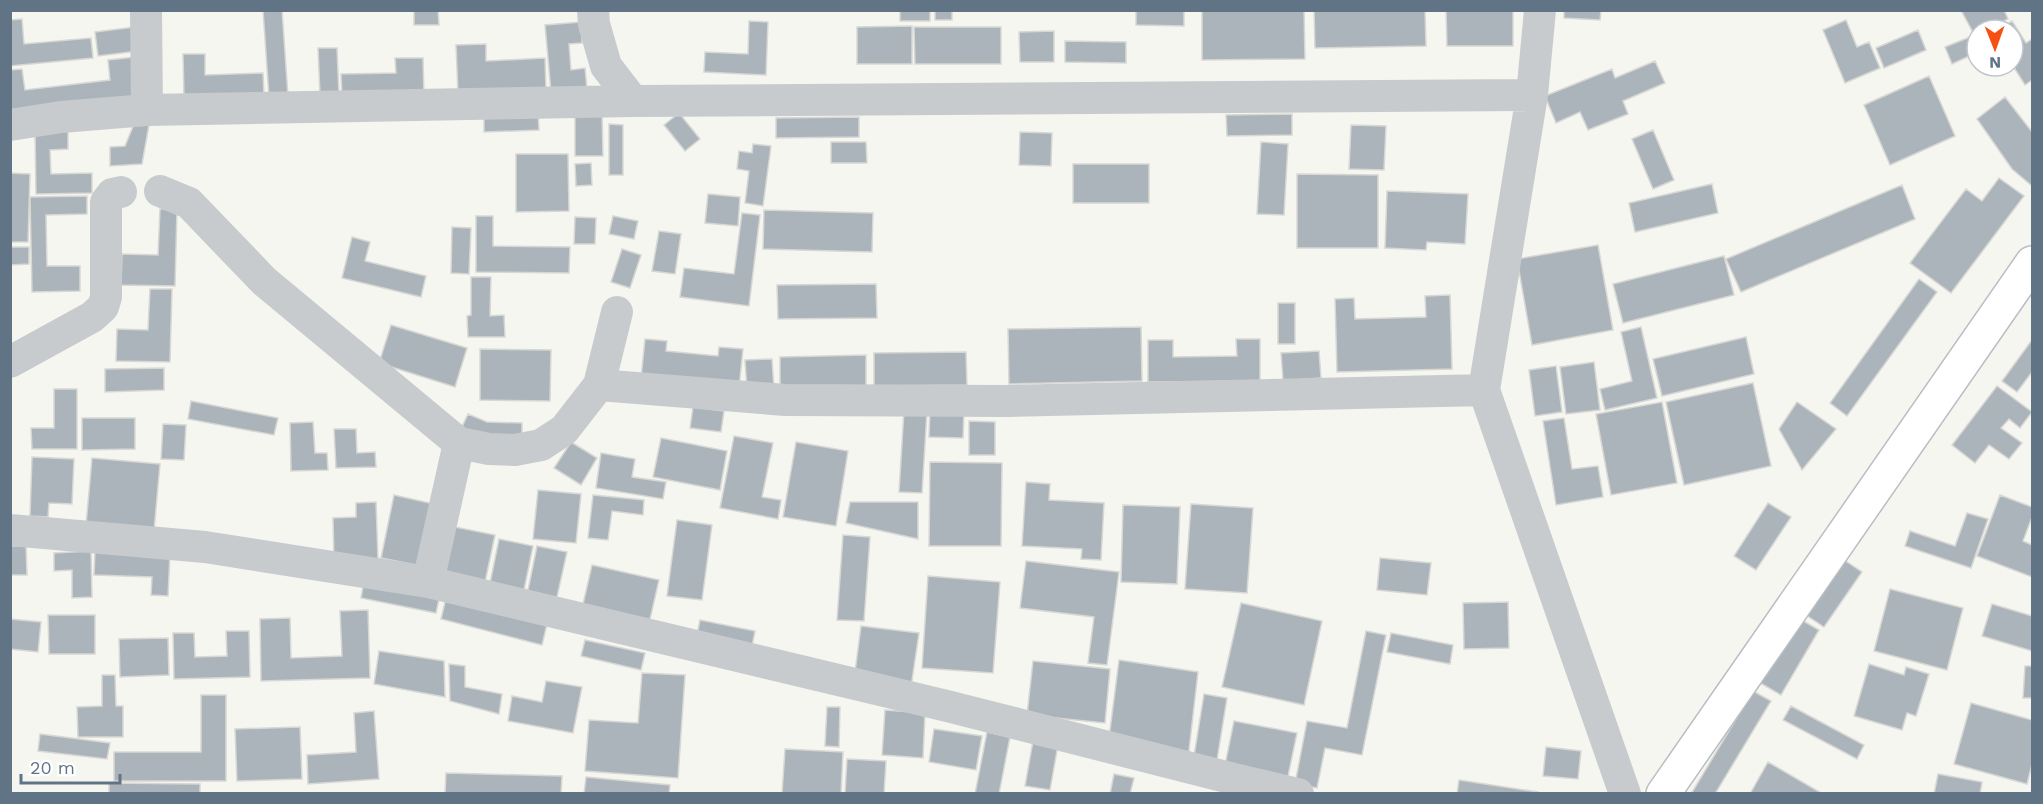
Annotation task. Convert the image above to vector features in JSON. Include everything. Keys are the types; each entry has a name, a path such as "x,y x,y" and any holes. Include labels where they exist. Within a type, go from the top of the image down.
{"street":[{"path":"146,10 147,111"},
{"path":"593,10 594,24 606,66 633,101"},
{"path":"1540,10 1533,94 1484,390 1624,794"},
{"path":"10,125 62,117 147,111 633,101 1533,94"},
{"path":"160,191 189,203 264,280 459,443 489,449 515,450 541,445 564,430 599,385 617,312"},
{"path":"10,362 92,316 103,307 106,297 106,202 112,194 121,192"},
{"path":"1663,794 2032,263"},
{"path":"599,385 809,400 1007,401 1484,390"},
{"path":"428,582 459,443"},
{"path":"10,530 205,547 428,582 947,706 1298,794"}],"building":[{"path":"263,10 282,10 288,96 269,97"},
{"path":"414,10 438,10 439,25 414,25"},
{"path":"900,10 930,10 930,21 900,21"},
{"path":"935,10 952,10 952,20 935,20"},
{"path":"1136,10 1184,10 1184,26 1136,25"},
{"path":"1304,10 1305,59 1202,60 1202,11"},
{"path":"1314,10 1425,10 1426,46 1315,48"},
{"path":"1446,10 1513,10 1513,46 1447,46"},
{"path":"1564,10 1601,10 1600,20 1564,18"},
{"path":"1966,10 2004,10 2008,18 1965,18 1962,12"},
{"path":"22,19 24,44 91,38 93,58 10,66 10,20"},
{"path":"1846,20 1857,47 1869,42 1880,68 1845,83 1823,30"},
{"path":"749,21 768,22 766,75 704,72 705,52 748,54"},
{"path":"581,22 582,43 569,44 571,70 585,68 587,89 551,92 545,25"},
{"path":"912,26 912,64 857,64 857,27"},
{"path":"135,27 138,51 98,56 95,32"},
{"path":"914,27 1001,27 1001,64 915,64"},
{"path":"1918,30 1926,50 1884,68 1876,48"},
{"path":"1054,31 1054,62 1020,62 1019,32"},
{"path":"1965,39 1965,58 1952,64 1945,47"},
{"path":"2032,39 2032,80 2025,85 2021,78 2025,78 2025,41 2026,43"},
{"path":"1065,41 1126,42 1126,63 1065,62"},
{"path":"486,44 486,61 545,58 546,91 458,94 456,45"},
{"path":"318,48 337,48 339,95 320,95"},
{"path":"183,54 205,54 205,75 263,73 264,95 184,97"},
{"path":"135,57 140,99 10,113 10,70 22,69 25,90 110,80 108,60"},
{"path":"395,58 423,58 424,95 342,96 341,74 396,73"},
{"path":"1655,61 1665,83 1623,101 1628,114 1588,130 1580,112 1556,123 1545,96 1612,69 1615,78"},
{"path":"1929,76 1955,136 1890,165 1864,105"},
{"path":"2005,97 2032,132 2032,186 2012,169 1977,119"},
{"path":"538,111 539,130 484,132 484,113"},
{"path":"575,112 602,112 603,156 575,156"},
{"path":"679,113 700,139 685,151 664,125"},
{"path":"1292,114 1292,135 1227,136 1226,115"},
{"path":"859,117 859,137 776,138 776,118"},
{"path":"134,124 149,125 142,164 110,166 110,147 125,146"},
{"path":"609,124 623,125 623,175 609,175"},
{"path":"1351,125 1386,126 1384,170 1349,169"},
{"path":"1653,130 1674,180 1653,189 1632,139"},
{"path":"68,131 68,149 50,150 51,174 92,173 92,193 36,194 35,132"},
{"path":"1020,132 1052,133 1051,166 1019,165"},
{"path":"831,142 866,142 867,163 831,163"},
{"path":"1261,142 1288,144 1284,215 1257,214"},
{"path":"753,144 771,146 763,206 745,203 749,171 737,169 739,151 752,153"},
{"path":"516,154 568,154 569,211 516,212"},
{"path":"591,163 592,185 576,186 575,164"},
{"path":"1073,164 1149,164 1149,203 1073,203"},
{"path":"10,173 30,174 28,242 10,242"},
{"path":"1297,174 1378,175 1378,248 1297,248"},
{"path":"1999,178 2024,196 1951,293 1910,263 1966,189 1982,201"},
{"path":"1712,184 1718,213 1635,232 1629,203"},
{"path":"1902,185 1915,219 1741,292 1726,259"},
{"path":"1387,191 1468,194 1465,244 1427,242 1426,250 1385,248"},
{"path":"708,194 740,197 738,226 705,223"},
{"path":"87,196 87,214 46,215 47,266 80,266 80,291 32,292 30,197"},
{"path":"160,209 177,209 175,286 121,285 122,254 158,255"},
{"path":"764,210 873,213 872,252 763,249"},
{"path":"742,213 760,215 749,306 680,297 684,268 734,274"},
{"path":"476,216 493,216 493,246 570,247 569,273 476,272"},
{"path":"613,216 638,221 634,239 609,234"},
{"path":"575,217 596,218 595,244 574,244"},
{"path":"452,227 471,228 469,274 451,273"},
{"path":"659,231 681,234 675,274 652,271"},
{"path":"352,237 370,242 365,261 426,276 421,297 342,278"},
{"path":"1598,245 1613,330 1532,345 1517,259"},
{"path":"10,247 29,247 29,264 10,265"},
{"path":"622,249 641,255 630,288 611,282"},
{"path":"1724,256 1734,295 1623,323 1613,284"},
{"path":"471,277 491,277 490,316 504,315 505,337 468,337 467,316 471,315"},
{"path":"1919,279 1937,292 1847,416 1830,403"},
{"path":"876,284 877,318 778,319 777,285"},
{"path":"150,289 172,289 170,362 116,361 117,329 148,330"},
{"path":"1450,295 1452,369 1337,372 1335,299 1354,298 1355,319 1426,317 1425,296"},
{"path":"1278,303 1295,303 1295,344 1278,344"},
{"path":"391,325 467,348 455,387 379,363"},
{"path":"1141,327 1142,381 1009,384 1008,329"},
{"path":"1641,327 1657,398 1605,410 1600,389 1632,381 1621,332"},
{"path":"1746,337 1754,374 1662,396 1653,359"},
{"path":"645,339 667,341 666,351 718,356 719,347 743,349 739,388 641,378"},
{"path":"1236,339 1260,339 1260,381 1148,382 1148,340 1173,340 1173,357 1237,356"},
{"path":"2032,340 2032,372 2017,392 2002,381"},
{"path":"480,349 551,350 550,401 480,400"},
{"path":"1319,351 1321,378 1283,381 1281,353"},
{"path":"966,352 967,385 874,386 874,353"},
{"path":"866,355 866,386 780,387 780,357"},
{"path":"772,359 774,389 747,390 745,360"},
{"path":"1594,362 1600,410 1566,414 1560,367"},
{"path":"1556,366 1562,412 1535,416 1529,370"},
{"path":"164,368 164,390 105,392 105,369"},
{"path":"1753,383 1771,466 1684,485 1666,402"},
{"path":"1997,386 2032,412 2020,428 2009,419 2001,428 2022,443 2009,459 1989,445 1975,463 1952,445"},
{"path":"54,389 77,389 77,449 32,449 31,428 54,428"},
{"path":"191,401 278,418 274,435 188,419"},
{"path":"1662,402 1677,483 1611,495 1596,414"},
{"path":"1797,402 1836,429 1802,470 1779,429"},
{"path":"693,407 724,411 721,432 690,428"},
{"path":"930,409 964,410 963,438 929,437"},
{"path":"904,410 927,411 922,493 899,492"},
{"path":"468,414 487,422 522,423 522,439 482,438 462,427"},
{"path":"82,418 135,418 135,449 82,450"},
{"path":"1564,418 1572,469 1598,466 1603,497 1556,505 1543,421"},
{"path":"969,421 995,422 995,455 969,455"},
{"path":"313,422 315,453 327,453 328,470 291,471 290,423"},
{"path":"163,424 186,425 184,460 161,459"},
{"path":"334,429 356,429 357,453 375,452 376,467 336,468"},
{"path":"734,436 773,443 762,497 781,500 778,519 720,508"},
{"path":"661,438 727,451 720,490 653,477"},
{"path":"571,442 597,458 581,485 554,468"},
{"path":"796,442 848,451 836,526 783,517"},
{"path":"601,453 635,459 632,477 666,482 663,499 596,488"},
{"path":"32,457 74,459 72,504 49,503 48,517 30,516"},
{"path":"92,458 160,464 154,531 86,525"},
{"path":"930,462 1002,463 1001,546 929,546"},
{"path":"1026,482 1050,484 1049,500 1104,503 1101,560 1081,559 1082,549 1022,546"},
{"path":"538,490 581,494 576,543 533,539"},
{"path":"394,495 434,504 421,566 381,558"},
{"path":"593,495 644,500 643,515 612,511 608,540 588,538"},
{"path":"2000,495 2032,507 2032,517 2023,541 2032,545 2032,577 1977,556"},
{"path":"376,502 378,559 334,560 333,518 356,517 356,503"},
{"path":"850,502 918,502 918,539 846,523"},
{"path":"1768,503 1791,517 1756,570 1734,556"},
{"path":"1191,504 1253,508 1247,593 1185,589"},
{"path":"1123,505 1180,507 1177,584 1121,582"},
{"path":"1967,513 1988,519 1971,568 1905,546 1910,531 1955,546"},
{"path":"677,520 712,525 702,600 667,596"},
{"path":"450,526 495,535 484,587 439,578"},
{"path":"843,535 870,537 864,621 837,620"},
{"path":"499,539 533,546 523,595 489,588"},
{"path":"10,546 26,546 27,575 10,575"},
{"path":"537,546 567,552 555,606 526,600"},
{"path":"91,551 92,597 72,598 72,570 54,571 54,553"},
{"path":"95,551 170,554 168,596 151,595 152,577 94,575"},
{"path":"1838,556 1862,572 1824,627 1800,611"},
{"path":"1380,558 1431,563 1427,595 1377,590"},
{"path":"1026,561 1119,572 1107,665 1088,663 1094,617 1020,608"},
{"path":"592,565 659,580 648,628 581,613"},
{"path":"928,576 1000,582 993,673 922,668"},
{"path":"364,581 440,595 436,613 361,598"},
{"path":"1890,589 1963,608 1947,670 1874,651"},
{"path":"447,594 548,620 542,645 441,619"},
{"path":"1508,602 1509,648 1464,649 1463,603"},
{"path":"1241,603 1322,621 1304,705 1222,687"},
{"path":"1992,604 2032,616 2032,651 1982,636"},
{"path":"368,610 370,678 261,681 260,619 290,618 291,658 342,656 340,611"},
{"path":"48,615 95,615 95,654 49,654"},
{"path":"1793,615 1819,630 1781,695 1755,680"},
{"path":"10,619 41,622 38,652 10,649"},
{"path":"700,620 755,631 751,651 696,640"},
{"path":"861,626 919,633 911,687 854,680"},
{"path":"226,631 249,631 250,677 174,679 173,633 194,633 195,657 227,656"},
{"path":"1366,631 1386,635 1362,755 1325,748 1317,788 1295,784 1307,721 1347,728"},
{"path":"1391,633 1453,645 1450,664 1387,652"},
{"path":"168,638 169,675 120,677 119,639"},
{"path":"585,640 645,653 641,670 581,656"},
{"path":"379,651 444,661 445,697 374,684"},
{"path":"1119,660 1198,672 1188,759 1109,738"},
{"path":"1033,661 1110,669 1105,723 1027,715"},
{"path":"449,664 465,666 465,687 502,694 499,714 450,701"},
{"path":"1869,664 1904,675 1906,667 1929,674 1916,716 1907,713 1902,730 1854,716"},
{"path":"2025,666 2032,666 2032,698 2023,698"},
{"path":"642,673 685,675 678,778 585,771 589,720 638,723"},
{"path":"102,675 115,675 116,706 123,706 123,737 78,737 77,707 102,706"},
{"path":"546,681 582,687 573,733 508,721 512,696 542,702"},
{"path":"1753,691 1771,701 1715,794 1691,794"},
{"path":"1204,694 1227,698 1217,760 1194,756"},
{"path":"201,695 226,695 226,781 114,781 114,752 201,752"},
{"path":"1971,703 2032,720 2032,764 2027,784 1954,764"},
{"path":"1791,706 1864,745 1857,759 1783,720"},
{"path":"827,707 840,707 839,747 825,746"},
{"path":"885,710 925,713 923,758 882,755"},
{"path":"374,711 379,779 308,784 307,755 356,752 354,713"},
{"path":"1234,721 1297,733 1287,781 1224,770"},
{"path":"300,727 302,779 237,781 235,729"},
{"path":"934,729 982,736 976,770 929,762"},
{"path":"987,732 1010,737 999,794 975,794"},
{"path":"40,734 110,743 107,759 38,751"},
{"path":"1033,741 1058,745 1050,790 1025,786"},
{"path":"1546,747 1581,751 1578,779 1543,776"},
{"path":"785,749 843,752 841,794 782,794"},
{"path":"847,759 886,761 884,794 845,794"},
{"path":"1768,762 1823,794 1750,794"},
{"path":"446,773 562,776 561,794 445,794"},
{"path":"1114,774 1134,778 1130,794 1110,794"},
{"path":"1938,774 1982,782 1980,794 1934,794"},
{"path":"586,777 670,785 669,794 584,794"},
{"path":"1459,780 1538,792 1538,794 1457,794"},
{"path":"109,783 200,784 200,794 109,794"}]}
